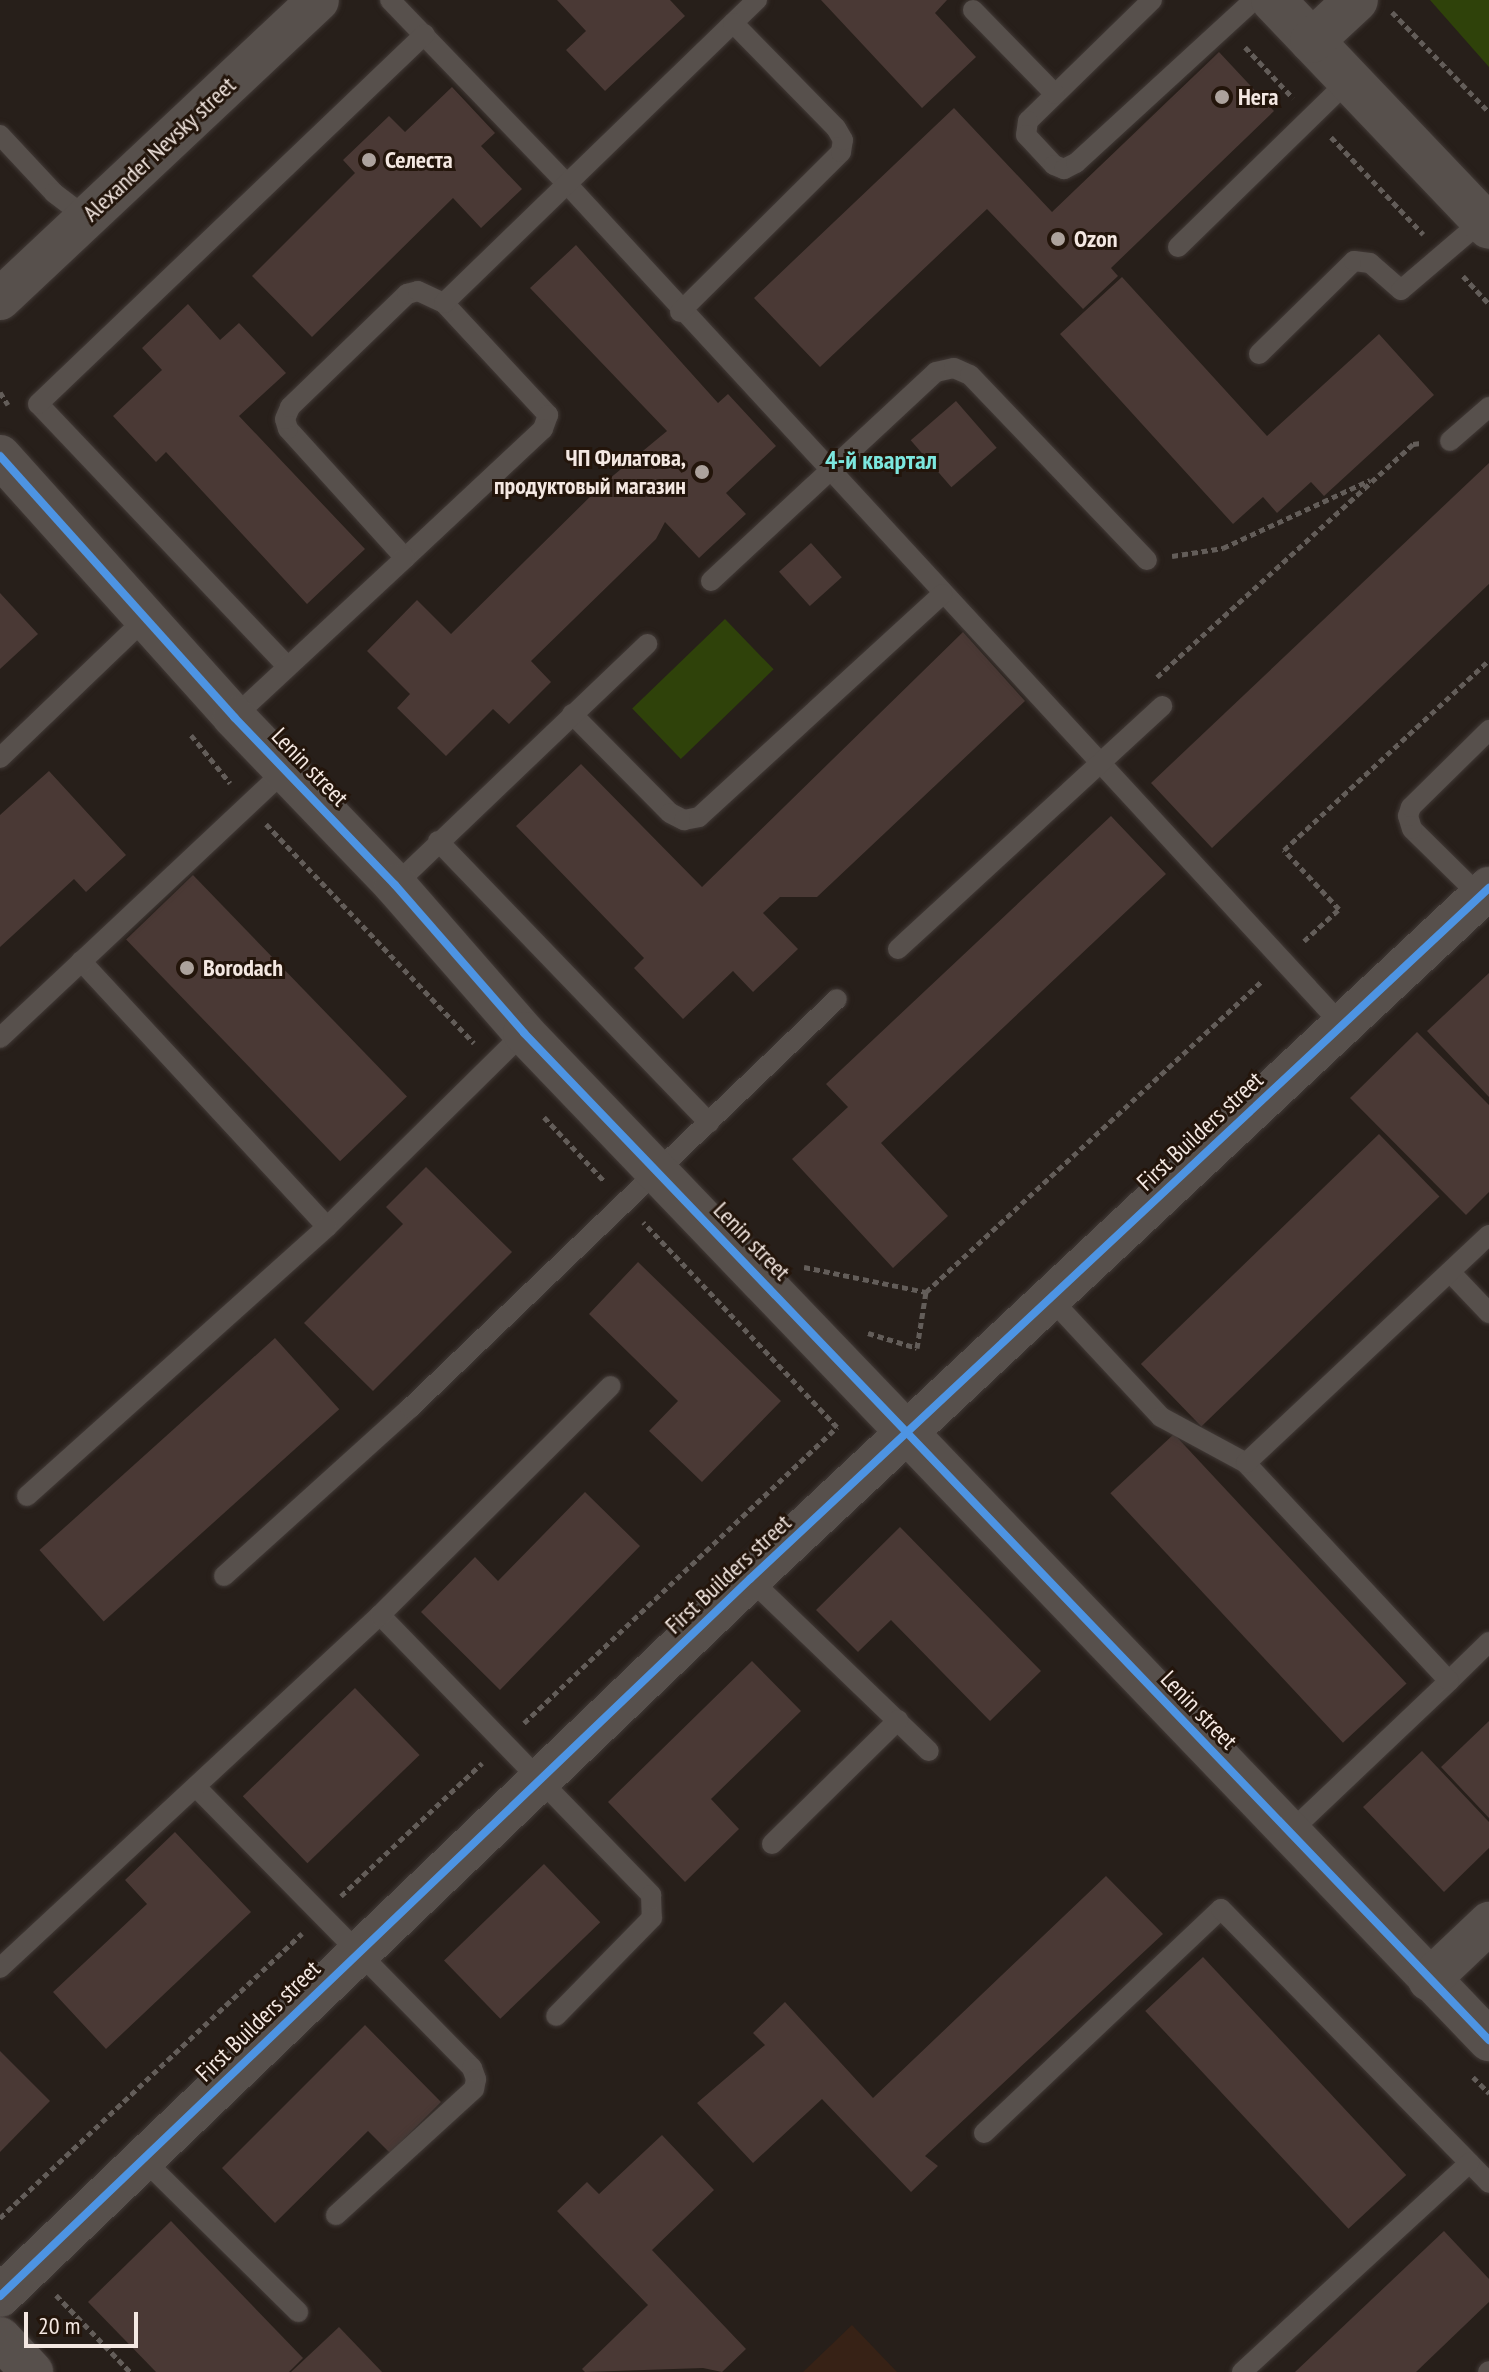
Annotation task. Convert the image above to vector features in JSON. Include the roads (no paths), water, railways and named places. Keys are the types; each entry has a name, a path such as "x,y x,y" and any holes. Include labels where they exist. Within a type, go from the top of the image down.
{"street":[{"name":"Alexander Nevsky street","path":"0,299 318,0"},
{"path":"1273,0 1486,223"},
{"path":"1312,41 1356,0"},
{"name":"Lenin street","path":"0,456 144,620 395,885 524,1033 1489,2040"},
{"name":"First Builders street","path":"0,2296 750,1579 1484,892"},
{"path":"1429,1980 1489,1923"},
{"path":"0,2338 32,2372"}],"lane":[{"path":"390,0 568,185 680,312 1342,1025"},
{"path":"444,303 757,0"},
{"path":"1152,0 1055,94 1024,129 1054,165 1064,169 1254,0"},
{"path":"973,10 1055,94"},
{"path":"680,312 841,152 843,140 836,128 733,23"},
{"path":"287,666 38,404 425,34"},
{"path":"1178,247 1349,80"},
{"path":"0,135 54,193 87,218"},
{"path":"1259,354 1354,261 1370,263 1401,290 1486,223"},
{"path":"234,717 287,666 405,558 543,429 548,415 444,303 418,291 407,294 290,407 285,419 288,429 405,558"},
{"path":"711,581 936,372 954,368 970,375 1147,560"},
{"path":"1450,441 1489,407"},
{"path":"572,714 670,813 684,820 699,817 942,594"},
{"path":"0,758 144,620"},
{"path":"395,885 647,644"},
{"path":"898,949 1162,706"},
{"path":"1484,892 1412,829 1408,816 1411,807 1489,730"},
{"path":"0,1038 286,769"},
{"path":"438,841 709,1123"},
{"path":"81,961 327,1227"},
{"path":"224,1576 658,1173 837,999"},
{"path":"27,1496 327,1227 524,1033"},
{"path":"1246,1463 1489,1235"},
{"path":"1450,1272 1489,1313"},
{"path":"1051,1299 1161,1417 1246,1463 1449,1681"},
{"path":"0,1968 380,1615 611,1386"},
{"path":"750,1579 929,1751"},
{"path":"380,1615 651,1895 656,1908 556,2016"},
{"path":"1289,1833 1489,1642"},
{"path":"772,1844 898,1720"},
{"path":"196,1787 472,2068 476,2079 474,2089 336,2215"},
{"path":"984,2133 1221,1909 1489,2183"},
{"path":"143,2159 298,2312"},
{"path":"1242,2372 1469,2163"}],"place":[{"name":"Нега","path":"1222,97"},
{"name":"Селеста","path":"369,160"},
{"name":"Ozon","path":"1058,239"},
{"name":"ЧП Филатова, продуктовый магазин","path":"702,472"},
{"name":"Borodach","path":"187,968"}],"district":[{"name":"4-й квартал","path":"881,460"}]}
